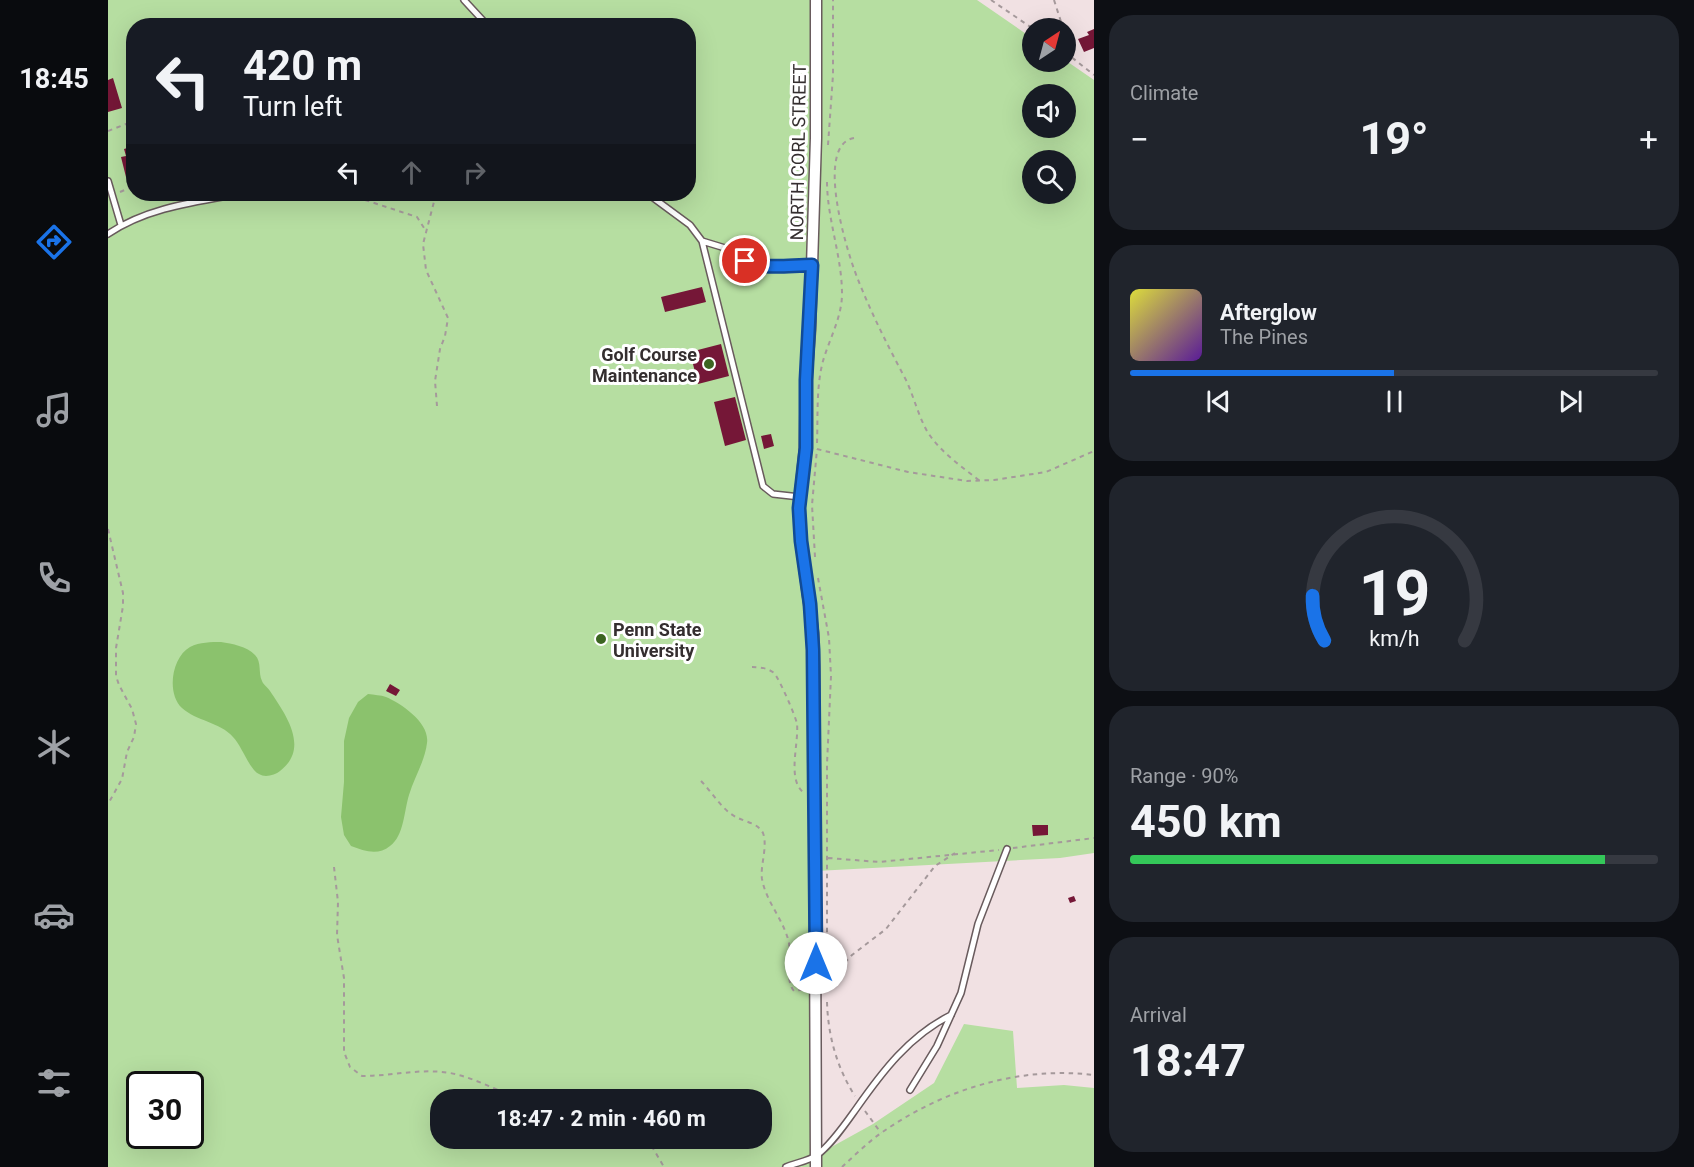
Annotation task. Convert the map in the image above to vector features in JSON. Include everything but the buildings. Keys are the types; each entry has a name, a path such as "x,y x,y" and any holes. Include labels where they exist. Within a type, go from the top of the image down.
{"street":[{"name":"NORTH CORL STREET","path":"816,0 817,84 812,265 806,380 806,448 800,497 801,541 813,633 816,1161"}],"lane":[{"path":"464,0 481,18"},
{"path":"108,181 121,225"},
{"path":"108,234 121,225 150,213 206,201"},
{"path":"657,201 690,225 702,241 760,478 767,491 773,494 800,497"},
{"path":"702,241 725,248 758,267 812,265"},
{"path":"910,1090 937,1046 951,1015 967,973 978,924 1007,849"},
{"path":"786,1167 816,1161 843,1129 875,1082 904,1048 938,1021 951,1015"}],"path":[{"path":"828,146 833,83 833,0"},
{"path":"992,0 1022,21"},
{"path":"1054,0 1060,18"},
{"path":"1076,61 1094,75"},
{"path":"108,131 126,124"},
{"path":"854,138 842,144 834,165 834,179 841,218 857,278 927,431 935,442 980,481"},
{"path":"815,560 812,505 822,363 842,295 826,180"},
{"path":"112,196 126,190"},
{"path":"368,201 417,217 426,231"},
{"path":"434,201 423,244 426,270 448,318 435,381 437,406"},
{"path":"817,449 908,472 953,480 980,481 1046,472 1094,452"},
{"path":"108,529 123,593 116,648 116,676 118,685 132,709 136,724 134,737 127,752 122,779 108,804"},
{"path":"817,570 827,620 831,664 827,764 827,990"},
{"path":"752,667 770,670 778,680 797,724 794,752 799,789 805,793 815,792"},
{"path":"827,858 879,862 1094,838"},
{"path":"334,867 338,902 337,935 344,978 344,1052 350,1067 362,1077 405,1072 448,1073 463,1076 495,1089"},
{"path":"827,1000 834,1052 860,1104 881,1133"},
{"path":"842,1167 881,1133 921,1109 974,1086 1032,1074 1067,1072 1094,1075"},
{"path":"653,1149 664,1167"}],"shaded area":[{"name":"Penn State University","path":"108,0 977,0 1022,31 1022,72 1076,72 1076,68 1094,80 1094,853 1060,858 816,871 817,1155 873,1124 934,1083 964,1024 1013,1031 1017,1088 1064,1085 1094,1088 1094,1167 108,1167"},
{"path":"221,642 244,647 255,655 263,682 288,721 294,742 293,752 289,762 275,774 267,776 255,771 228,732 182,708 174,694 175,667 184,652 198,644"},
{"path":"368,694 380,695 400,704 420,722 427,736 424,756 409,795 398,836 390,846 376,852 351,846 344,835 341,817 344,741 349,718 358,702"}],"place":[{"name":"Golf Course Maintenance","path":"709,364"},
{"name":"Penn State University","path":"601,639"}],"route":[{"path":"745,261 758,267 812,265 806,380 806,448 799,508 813,633 816,963"}]}
